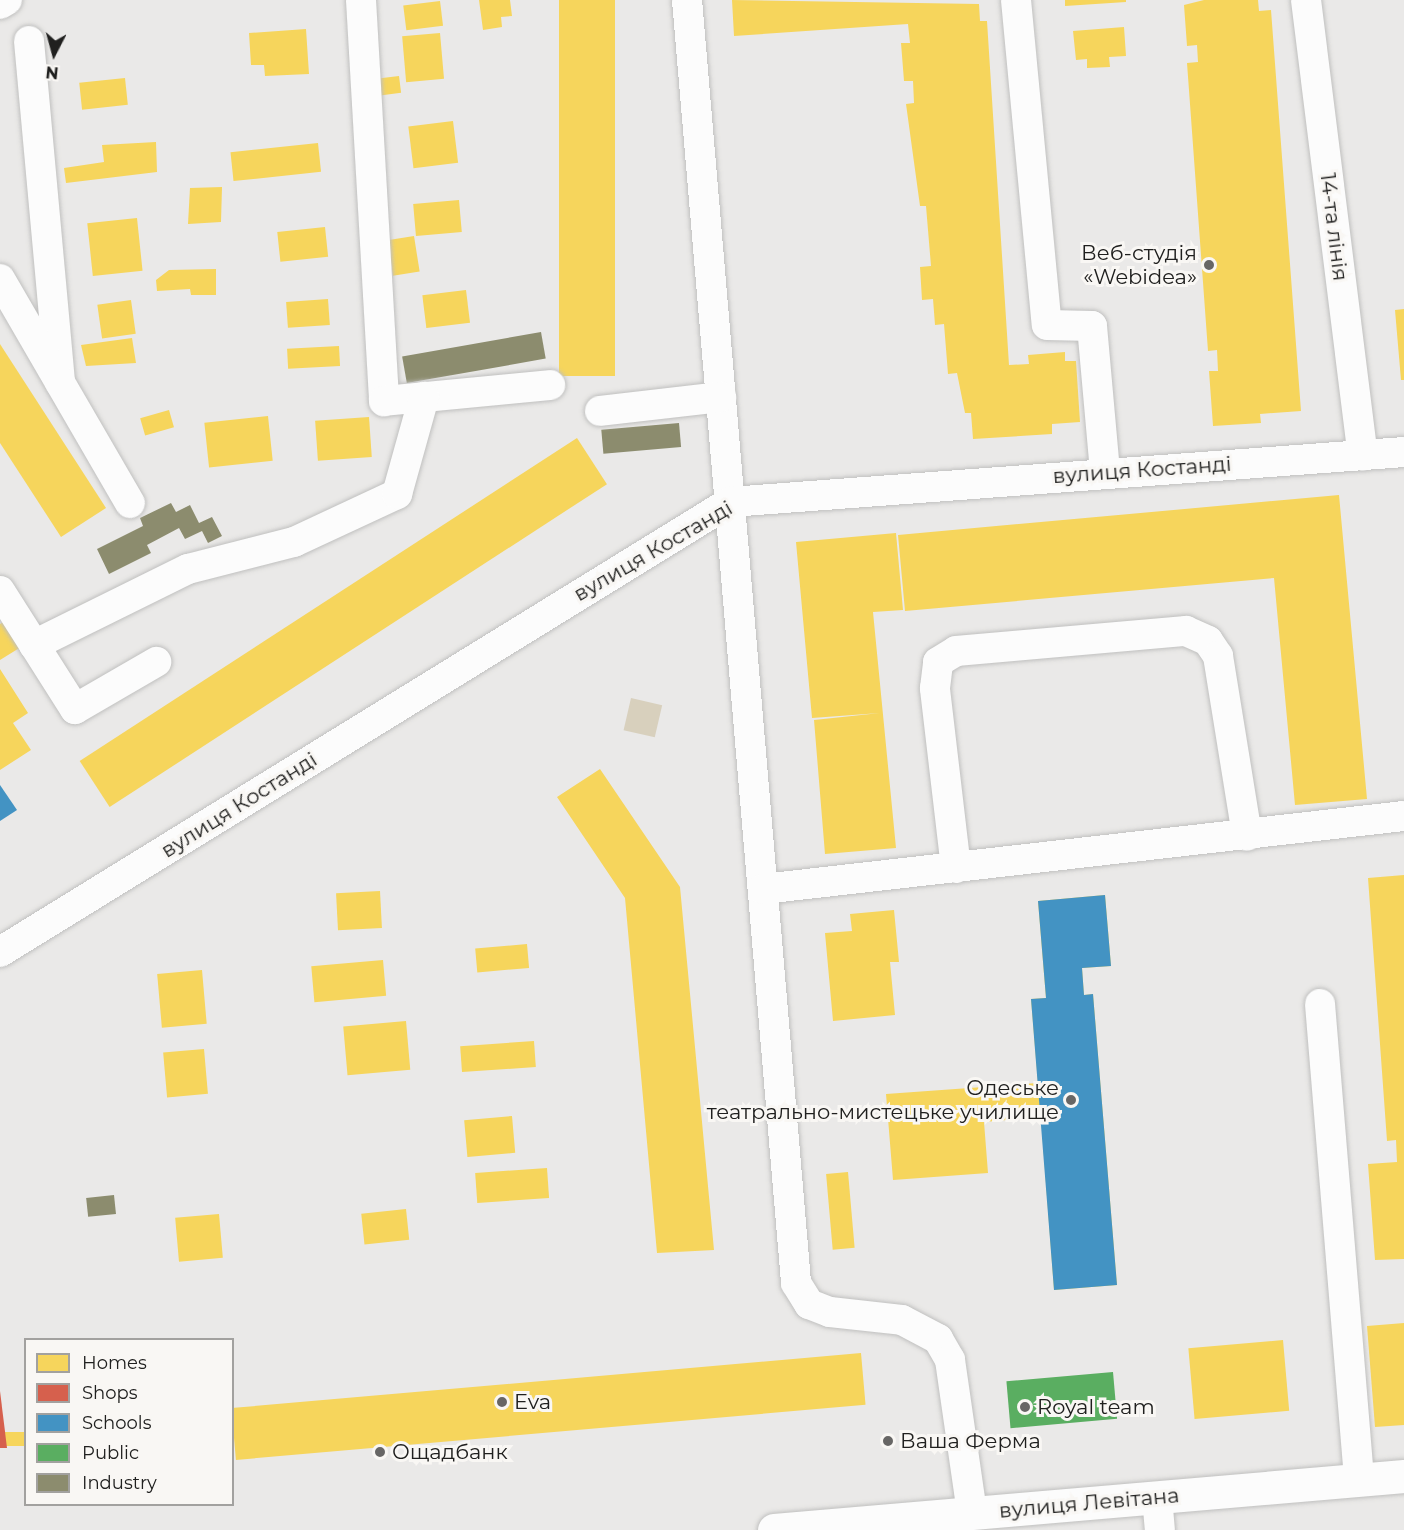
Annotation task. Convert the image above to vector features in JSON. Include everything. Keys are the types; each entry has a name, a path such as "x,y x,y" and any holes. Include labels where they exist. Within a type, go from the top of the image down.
{"main road":[{"name":"вулиця Левітана","path":"774,1530 827,1528 972,1513 1404,1476"}],"street":[{"path":"0,4 7,0"},
{"path":"361,0 384,401 550,385"},
{"path":"687,0 796,1283 809,1304 820,1308 902,1320 938,1339 951,1360 972,1513"},
{"path":"1016,0 1047,325 1092,326 1105,473"},
{"name":"14-та лінія","path":"1306,0 1363,455"},
{"path":"28,41 60,382"},
{"path":"0,279 130,503"},
{"path":"34,645 188,569 294,542 397,494 424,397"},
{"path":"600,411 721,397"},
{"name":"вулиця Костанді","path":"0,951 730,502 1404,452"},
{"path":"0,591 75,709 156,662"},
{"path":"957,868 935,688 938,662 956,651 1186,631 1208,641 1218,656 1247,836"},
{"path":"763,889 1247,836 1404,816"},
{"path":"1320,1004 1359,1480"},
{"path":"1157,1497 1160,1530"}],"shaded area":[{"path":"631,698 662,705 655,737 624,730"}],"building: Homes":[{"path":"479,0 510,0 512,16 501,17 502,27 483,30"},
{"path":"559,0 615,0 615,376 559,376"},
{"path":"732,0 979,4 980,21 987,21 1009,365 1029,364 1028,355 1065,352 1065,361 1076,361 1080,422 1052,424 1052,434 973,439 971,413 965,413 957,373 948,374 944,324 935,325 933,299 922,300 920,267 931,266 926,206 920,206 906,104 914,103 913,81 904,81 901,43 910,43 908,24 734,36"},
{"path":"1065,0 1126,0 1126,2 1065,6"},
{"path":"1204,0 1258,0 1259,11 1271,10 1301,411 1260,414 1261,423 1213,426 1209,371 1218,371 1217,350 1208,351 1187,63 1198,62 1197,45 1187,46 1184,5"},
{"path":"440,1 443,26 406,30 403,6"},
{"path":"1124,27 1126,56 1109,57 1110,67 1087,68 1087,59 1076,60 1073,31"},
{"path":"306,29 309,74 265,76 264,65 251,65 249,33"},
{"path":"440,33 444,79 406,82 402,36"},
{"path":"399,76 401,93 374,96 372,79"},
{"path":"125,78 128,105 82,110 79,83"},
{"path":"453,121 458,163 413,168 408,126"},
{"path":"156,142 157,172 66,183 64,168 104,162 102,145"},
{"path":"318,143 321,172 234,181 230,152"},
{"path":"222,187 221,222 188,224 190,188"},
{"path":"459,200 462,232 416,236 413,204"},
{"path":"137,218 143,271 93,276 87,223"},
{"path":"325,227 328,257 280,262 277,232"},
{"path":"414,236 420,272 393,276 387,240"},
{"path":"216,269 216,295 191,295 190,289 157,291 156,280 169,270"},
{"path":"466,290 470,323 426,328 422,295"},
{"path":"328,299 330,325 288,328 286,302"},
{"path":"131,300 136,334 102,338 97,305"},
{"path":"1404,309 1404,380 1401,380 1395,310"},
{"path":"132,338 136,363 86,366 81,345"},
{"path":"0,344 106,508 61,537 0,443"},
{"path":"339,346 340,366 288,369 287,349"},
{"path":"169,410 174,427 145,436 140,418"},
{"path":"268,416 273,461 209,467 204,423"},
{"path":"369,417 372,457 318,461 315,421"},
{"path":"577,438 607,484 110,807 80,761"},
{"path":"1339,495 1367,799 1295,805 1274,578 905,611 898,535"},
{"path":"896,533 903,610 873,612 896,848 825,854 814,720 880,713 812,718 796,542"},
{"path":"5,621 21,647 0,660 0,624"},
{"path":"0,669 28,713 13,723 31,750 0,770"},
{"path":"600,769 680,887 714,1250 657,1253 625,898 557,797"},
{"path":"1404,875 1404,1259 1375,1260 1368,1164 1397,1162 1396,1140 1387,1141 1368,878"},
{"path":"380,891 382,928 338,930 336,893"},
{"name":"Одеське театрально-мистецьке училище","path":"1105,895 1111,966 1082,968 1084,995 1093,994 1117,1285 1054,1290 1041,1117 984,1122 988,1173 893,1180 886,1094 1038,1083 1031,999 1046,998 1038,901"},
{"path":"894,910 899,962 890,962 895,1015 833,1021 825,933 852,931 850,914"},
{"path":"527,944 529,968 477,972 475,949"},
{"path":"383,960 386,996 314,1002 311,966"},
{"path":"202,970 207,1024 162,1028 157,974"},
{"path":"406,1021 410,1070 348,1075 343,1026"},
{"path":"534,1041 536,1067 462,1072 460,1046"},
{"path":"204,1049 208,1094 167,1097 163,1053"},
{"path":"512,1116 515,1153 467,1157 464,1120"},
{"path":"547,1168 549,1198 477,1203 475,1173"},
{"path":"848,1172 855,1248 833,1250 826,1174"},
{"path":"406,1209 409,1240 364,1245 361,1214"},
{"path":"219,1214 223,1258 179,1262 175,1218"},
{"path":"1404,1323 1404,1425 1375,1427 1367,1326"},
{"path":"1283,1340 1289,1411 1195,1419 1188,1348"},
{"path":"861,1353 866,1405 236,1460 234,1438 234,1408"},
{"path":"5,1432 24,1432 24,1446 5,1446"}],"building: Shops":[{"path":"0,1391 7,1448 0,1448"}],"building: Schools":[{"path":"0,785 17,810 0,821"},
{"name":"Одеське театрально-мистецьке училище","path":"1105,895 1111,966 1082,968 1084,995 1093,994 1117,1285 1054,1290 1031,999 1046,998 1038,901"}],"building: Public":[{"path":"1113,1372 1117,1419 1011,1428 1006,1381"}],"building: Industry":[{"path":"541,332 546,359 407,383 402,356"},
{"path":"679,423 681,447 603,454 601,430"},
{"path":"171,503 176,512 190,505 199,523 212,517 222,536 208,543 202,531 185,539 179,528 147,545 151,553 109,574 97,549 143,526 140,518"},
{"path":"114,1195 116,1214 88,1217 86,1198"}],"place":[{"name":"Веб-студія «Webidea»","path":"1209,265"},
{"name":"Одеське театрально-мистецьке училище","path":"1071,1100"},
{"name":"Eva","path":"502,1402"},
{"name":"Royal team","path":"1025,1407"},
{"name":"Ваша Ферма","path":"888,1441"},
{"name":"Ощадбанк","path":"380,1452"}]}
